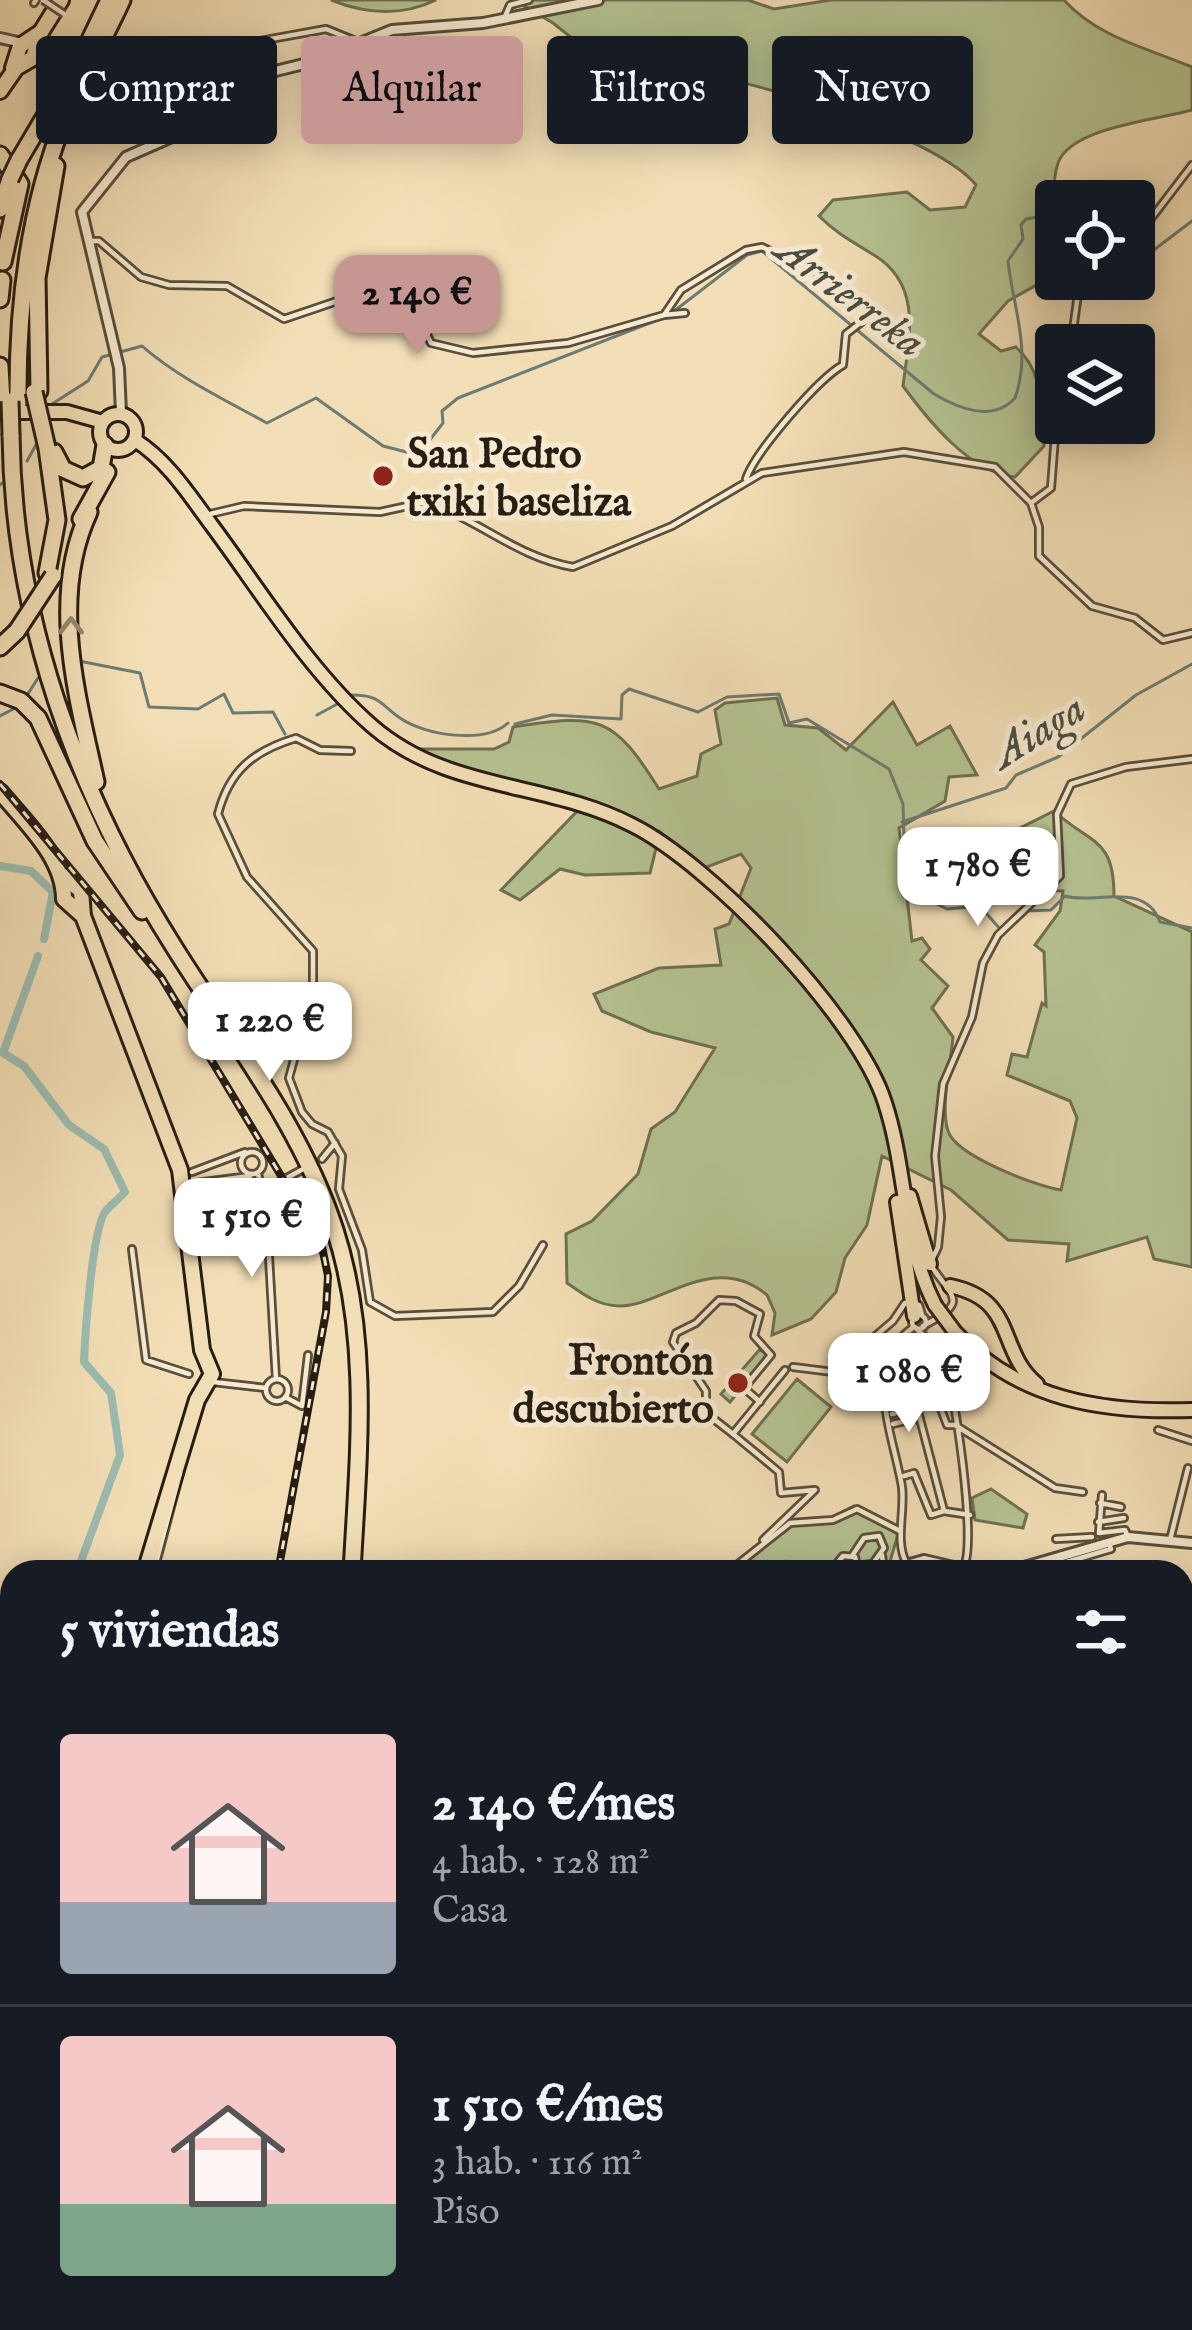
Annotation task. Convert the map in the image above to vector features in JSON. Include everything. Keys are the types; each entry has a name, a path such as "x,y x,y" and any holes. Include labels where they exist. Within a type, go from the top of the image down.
{"highway":[{"path":"91,36 109,0"},
{"path":"104,36 122,0"},
{"path":"0,91 41,32 64,11"},
{"path":"0,209 36,131"},
{"path":"45,144 28,202 10,322 8,418 21,554 41,648 69,739 105,825 299,1145 343,1258 359,1378 356,1560"},
{"path":"8,418 29,244 56,144"},
{"path":"50,574 58,520 49,446 36,392 37,278 64,144"},
{"path":"0,155 20,184 0,298"},
{"path":"0,366 40,608 61,688 96,782 149,892 305,1140 340,1225 358,1294 367,1377 357,1560"},
{"path":"49,446 62,469 83,478 101,468 113,437"},
{"path":"96,782 73,688 70,638 74,557 107,472 113,437"},
{"path":"0,646 16,631 107,472"},
{"path":"0,693 31,709 110,867 201,990"},
{"path":"0,792 70,890 83,916 180,1170 202,1350 201,1376 150,1560"}],"main road":[{"path":"121,413 135,423 113,437 121,413"},
{"path":"8,418 44,416 113,437 166,465 328,679 381,734 450,773 618,818 667,845 704,877 853,1036 880,1088 930,1264"},
{"path":"896,1148 914,1256 936,1312 955,1332 1008,1376 1070,1400 1135,1410 1192,1410"},
{"path":"899,1165 898,1238 915,1319"},
{"path":"952,1293 972,1294 1000,1315 1028,1377 1070,1400"}],"street":[{"path":"504,19 510,5 529,0"},
{"path":"378,36 407,27 504,19 598,0"},
{"path":"38,1 64,11"},
{"path":"277,37 326,28 344,36"},
{"path":"3,40 26,51"},
{"path":"121,413 117,357 83,208 126,157 156,144"},
{"path":"1155,213 1192,165"},
{"path":"88,241 99,241 141,278 169,286 227,286 284,319 346,298 407,296 425,337 452,352 568,343 664,314 685,313"},
{"path":"664,314 681,290 746,250 762,247 842,286 873,313 846,334 843,365 818,382 768,441 746,480"},
{"path":"1031,503 1051,488 1054,444"},
{"path":"205,517 244,506 380,512 427,502 515,552 544,554 573,567 672,526 746,480 852,457 922,452 994,467 1031,503 1039,527 1039,556 1092,606 1135,618 1163,640 1192,633"},
{"path":"351,751 320,749 296,738 281,742 237,768 218,814 248,877 313,951 313,990 289,1078 302,1112 342,1156 339,1189 362,1250 370,1303 381,1313 493,1312 519,1286 543,1245"},
{"path":"733,1434 789,1368 837,1370 915,1319 949,1312 952,1293 930,1264 938,1247 941,1217 935,1156 944,1084 972,1017 989,949 1026,904 1060,876 1061,798 1082,780 1192,759"},
{"path":"322,1159 335,1143"},
{"path":"333,1151 342,1156"},
{"path":"245,1152 243,1166 274,1183"},
{"path":"192,1172 245,1152 258,1153 276,1379 287,1388 284,1397"},
{"path":"263,1191 305,1168"},
{"path":"196,1183 257,1176"},
{"path":"132,1249 146,1360 266,1388"},
{"path":"742,1560 815,1490 781,1493 779,1472 706,1413 706,1391 673,1342 676,1333 696,1323 718,1300 736,1301 760,1314 754,1336 771,1355 744,1388 760,1402"},
{"path":"906,1560 902,1489 888,1435 884,1383 896,1342 915,1319"},
{"path":"915,1319 925,1371 947,1425 955,1425 1055,1488 1083,1492"},
{"path":"915,1319 942,1354 970,1515 970,1560"},
{"path":"266,1388 272,1400 284,1397 302,1406 308,1355"},
{"path":"902,1422 896,1413 892,1376 925,1371"},
{"path":"908,1373 944,1511"},
{"path":"266,1388 276,1379"},
{"path":"893,1424 917,1418"},
{"path":"1158,1430 1192,1441"},
{"path":"904,1476 933,1468"},
{"path":"1170,1540 1188,1468"},
{"path":"914,1473 931,1515 944,1511 970,1515"},
{"path":"1066,1560 1116,1542 1125,1530 1101,1534 1101,1499 1121,1507"},
{"path":"764,1540 790,1523 833,1520 857,1509 902,1532"},
{"path":"1099,1522 1124,1518"},
{"path":"854,1557 872,1536 884,1542 883,1560"},
{"path":"1057,1539 1092,1537"},
{"path":"1051,1560 1116,1542 1192,1543"},
{"path":"840,1560 843,1556 856,1560"}],"green space":[{"path":"331,0 436,0 384,12"},
{"path":"514,0 748,0 774,9 831,0 1064,0 1107,32 1192,67 1192,110 1097,133 1066,151 1055,180 1035,180 1035,286 1008,301 979,334 1001,351 1016,347 1026,357 1035,376 1035,444 1044,446 1015,477 982,466 938,429 903,386 909,313 900,281 890,267 819,216 833,200 907,192 930,210 965,207 976,185 915,144 973,144 973,36 772,36 772,91 748,85 748,36 569,36"},
{"path":"777,698 785,725 818,728 846,750 893,702 917,745 950,726 977,775 949,777 945,801 899,828 912,941 922,938 930,949 921,960 948,986 932,1008 953,1037 946,1097 948,1131 981,1160 1061,1190 1077,1118 1070,1101 1007,1075 1012,1054 1027,1057 1042,1003 1046,1006 1044,952 1035,945 1060,911 1063,891 1034,890 1013,868 1014,831 1054,811 1105,852 1114,896 1192,932 1192,1267 1154,1259 1147,1237 1067,1261 1069,1244 1008,1240 951,1190 882,1156 867,1225 845,1258 836,1292 811,1319 772,1335 775,1313 767,1295 747,1283 708,1279 619,1306 597,1301 567,1283 566,1234 592,1221 638,1174 651,1129 675,1112 715,1048 651,1032 602,1011 594,994 659,968 721,965 715,929 729,924 751,868 741,854 704,868 660,832 650,873 585,875 560,869 520,900 501,890 586,802 461,769 415,749 494,749 509,742 513,727 585,721 616,734 659,789 697,776 701,754 721,744 715,710 725,703"},
{"name":"Frontón descubierto","path":"760,1349 768,1356 730,1402 721,1394"},
{"path":"797,1379 831,1407 787,1462 752,1434"},
{"path":"991,1489 1027,1514 1023,1528 975,1520 972,1498"},
{"path":"854,1506 899,1531 890,1560 747,1560 799,1520 823,1522"}],"waterway":[{"name":"Arrierreka","path":"673,312 747,255 762,251 934,394 964,408 996,410 1015,398 1022,363 1008,261 1023,239 1021,225 1035,218"},
{"name":"Arrierreka","path":"1155,249 1192,221"},
{"name":"Arrierreka","path":"52,404 88,381 102,357 142,346 186,378 267,423 316,398 383,446 418,455 443,423 442,411 458,398 665,317"},
{"name":"Arrierreka","path":"27,461 37,443"},
{"path":"79,661 140,673 149,707 198,709 224,694 233,713 273,712 285,734"},
{"name":"Aiaga","path":"902,822 1006,788 1016,775 1058,757 1136,695 1192,664"},
{"path":"26,697 38,678"},
{"path":"515,724 552,715 621,719 622,695 629,689 698,712 727,697 779,694 789,723 807,719 889,769 903,804 904,838"},
{"path":"352,695 374,699 411,724 440,733 485,734 508,723"},
{"path":"317,715 339,703"},
{"path":"0,716 19,706"},
{"path":"904,841 917,894 947,909 980,906 1000,929"},
{"path":"0,866 31,871 53,892 44,939"},
{"path":"1024,911 1051,910 1065,896 1131,898 1153,909 1160,922 1192,928"},
{"path":"38,956 3,1053 24,1066 69,1125 104,1149 125,1192 100,1223 84,1362 111,1393 120,1455 81,1560"}],"railway":[{"path":"0,784 161,977 321,1242 328,1276 326,1312 280,1560"}],"place":[{"name":"San Pedro txiki baseliza","path":"383,476"},
{"name":"Frontón descubierto","path":"738,1383"}]}
